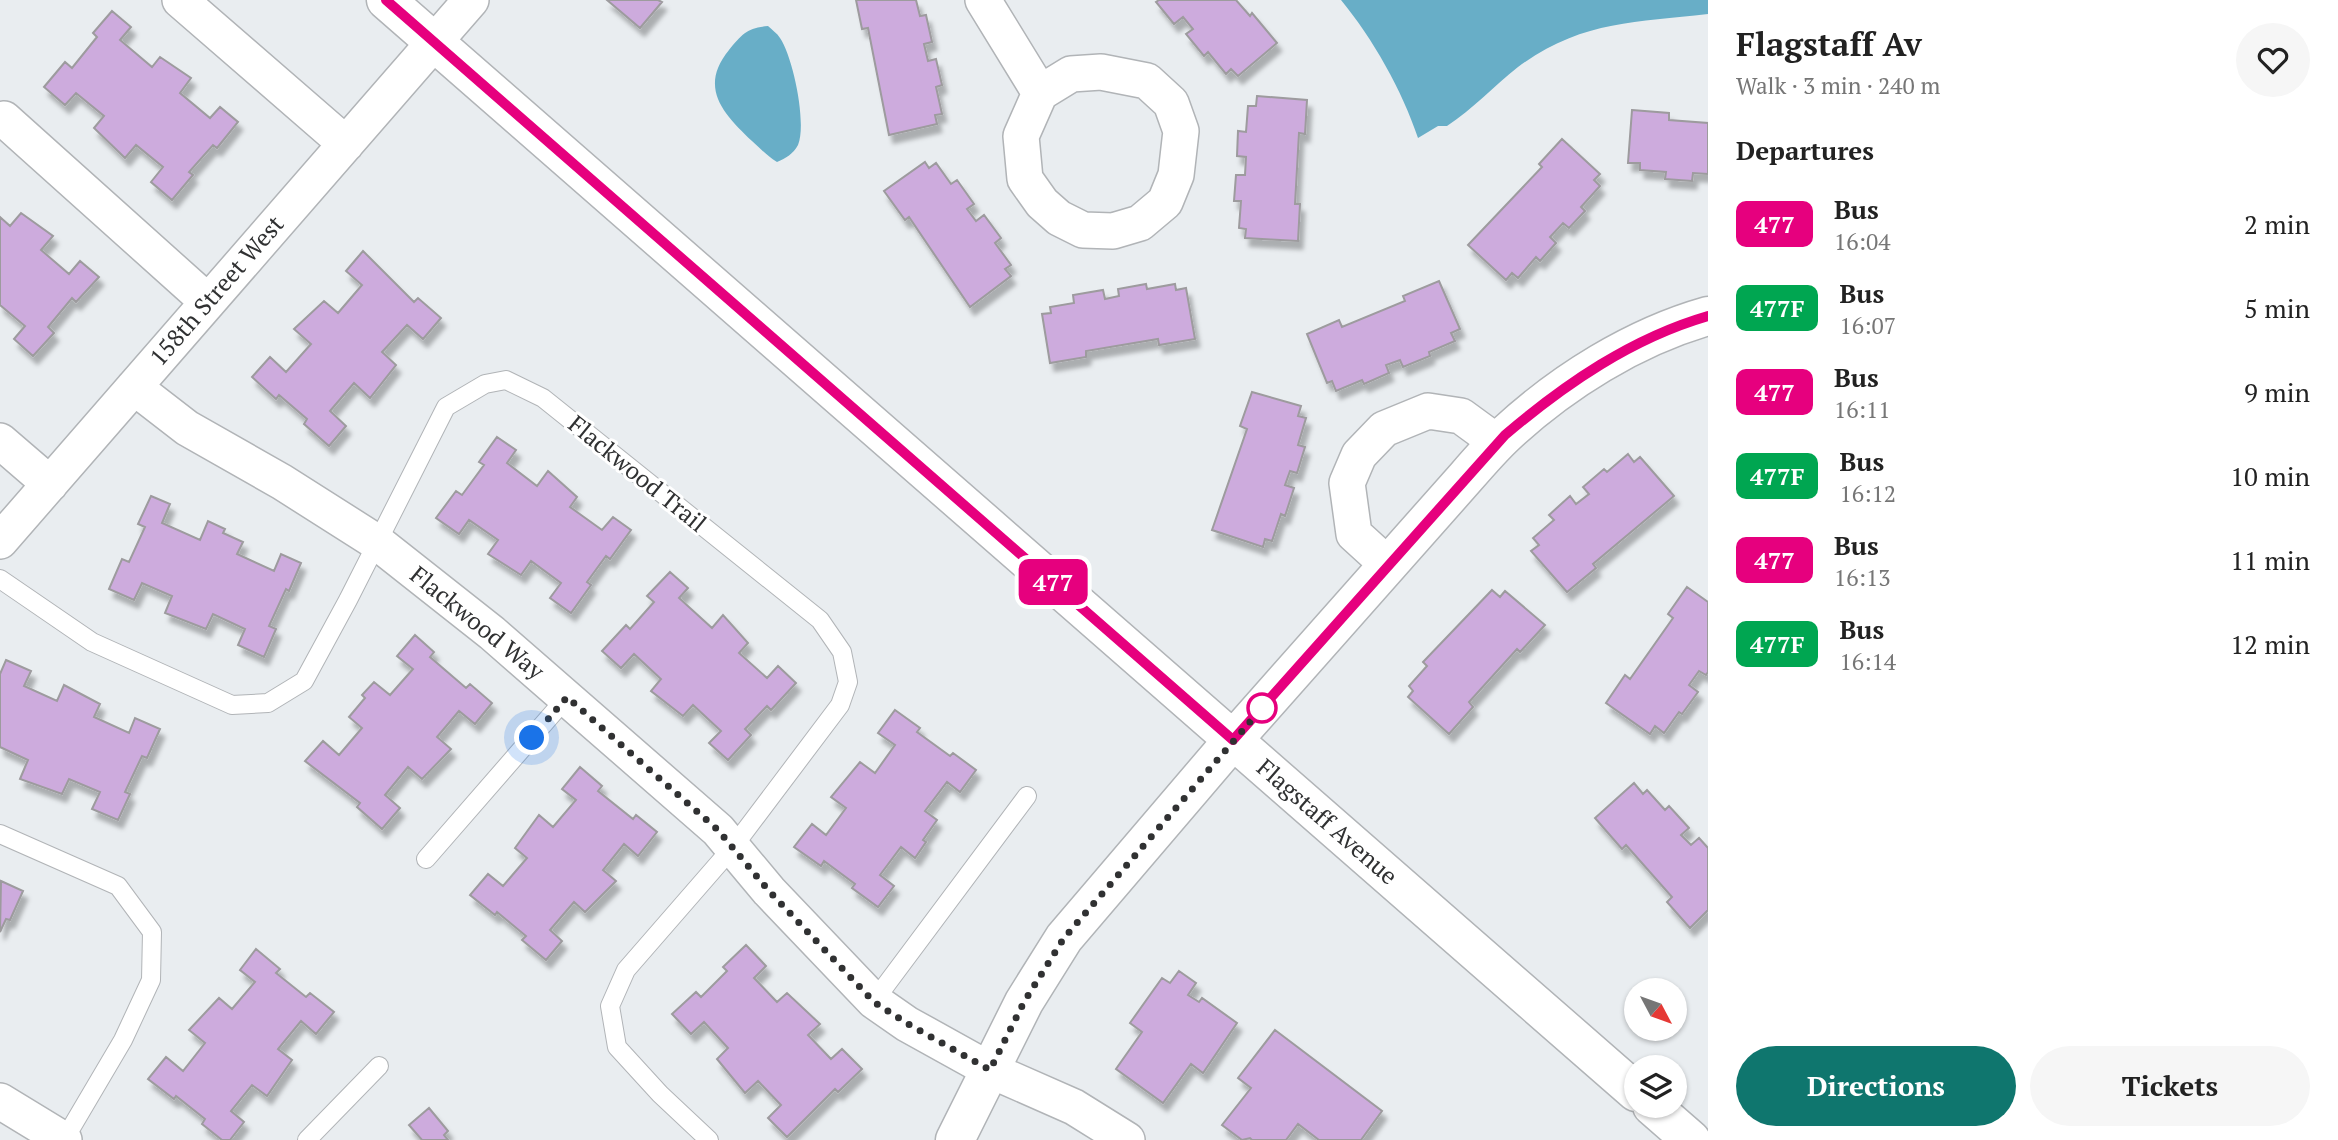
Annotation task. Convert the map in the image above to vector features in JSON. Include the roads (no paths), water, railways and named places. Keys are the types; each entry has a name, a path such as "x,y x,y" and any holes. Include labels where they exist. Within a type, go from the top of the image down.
{"street":[{"path":"180,0 346,144"},
{"name":"Flagstaff Avenue","path":"386,0 1624,1082"},
{"name":"158th Street West","path":"0,541 471,0"},
{"path":"983,0 1040,93"},
{"path":"1101,72 1147,81 1171,103 1181,131 1176,175 1165,202 1140,223 1113,231 1083,230 1059,218 1042,203 1025,179 1021,136 1040,93 1071,74 1101,72"},
{"path":"4,119 208,302"},
{"path":"955,1140 1024,1002 1064,938 1233,740 1498,443 1550,397 1598,365 1641,343 1708,316"},
{"name":"Flackwood Way","path":"134,387 187,428 282,482 378,543 492,633 718,830 769,891 874,1002 990,1070 1074,1107 1127,1140"},
{"path":"1388,565 1354,534 1347,483 1359,455 1384,429 1428,411 1461,415 1498,443"},
{"path":"0,441 50,484"},
{"path":"0,1101 64,1140"},
{"path":"1666,1118 1691,1140"}],"lane":[{"name":"Flackwood Trail","path":"0,579 92,642 232,705 268,703 304,681 378,543 446,407 485,384 506,380 543,398 820,620 842,652 848,682 840,705 733,847 626,970 610,1006 617,1046 660,1094 709,1140"},
{"path":"426,859 567,697"},
{"path":"874,1002 1027,796"},
{"path":"0,834 118,886 152,932 151,979 122,1041 64,1140"},
{"path":"307,1140 379,1066"}],"water":[{"path":"1341,0 1708,0 1708,14 1609,26 1564,40 1518,67 1447,126 1438,126 1418,138 1386,66"},
{"path":"768,26 785,47 800,106 798,145 794,151 777,162 732,121 718,100 715,88 720,64 734,44 750,30"}]}
